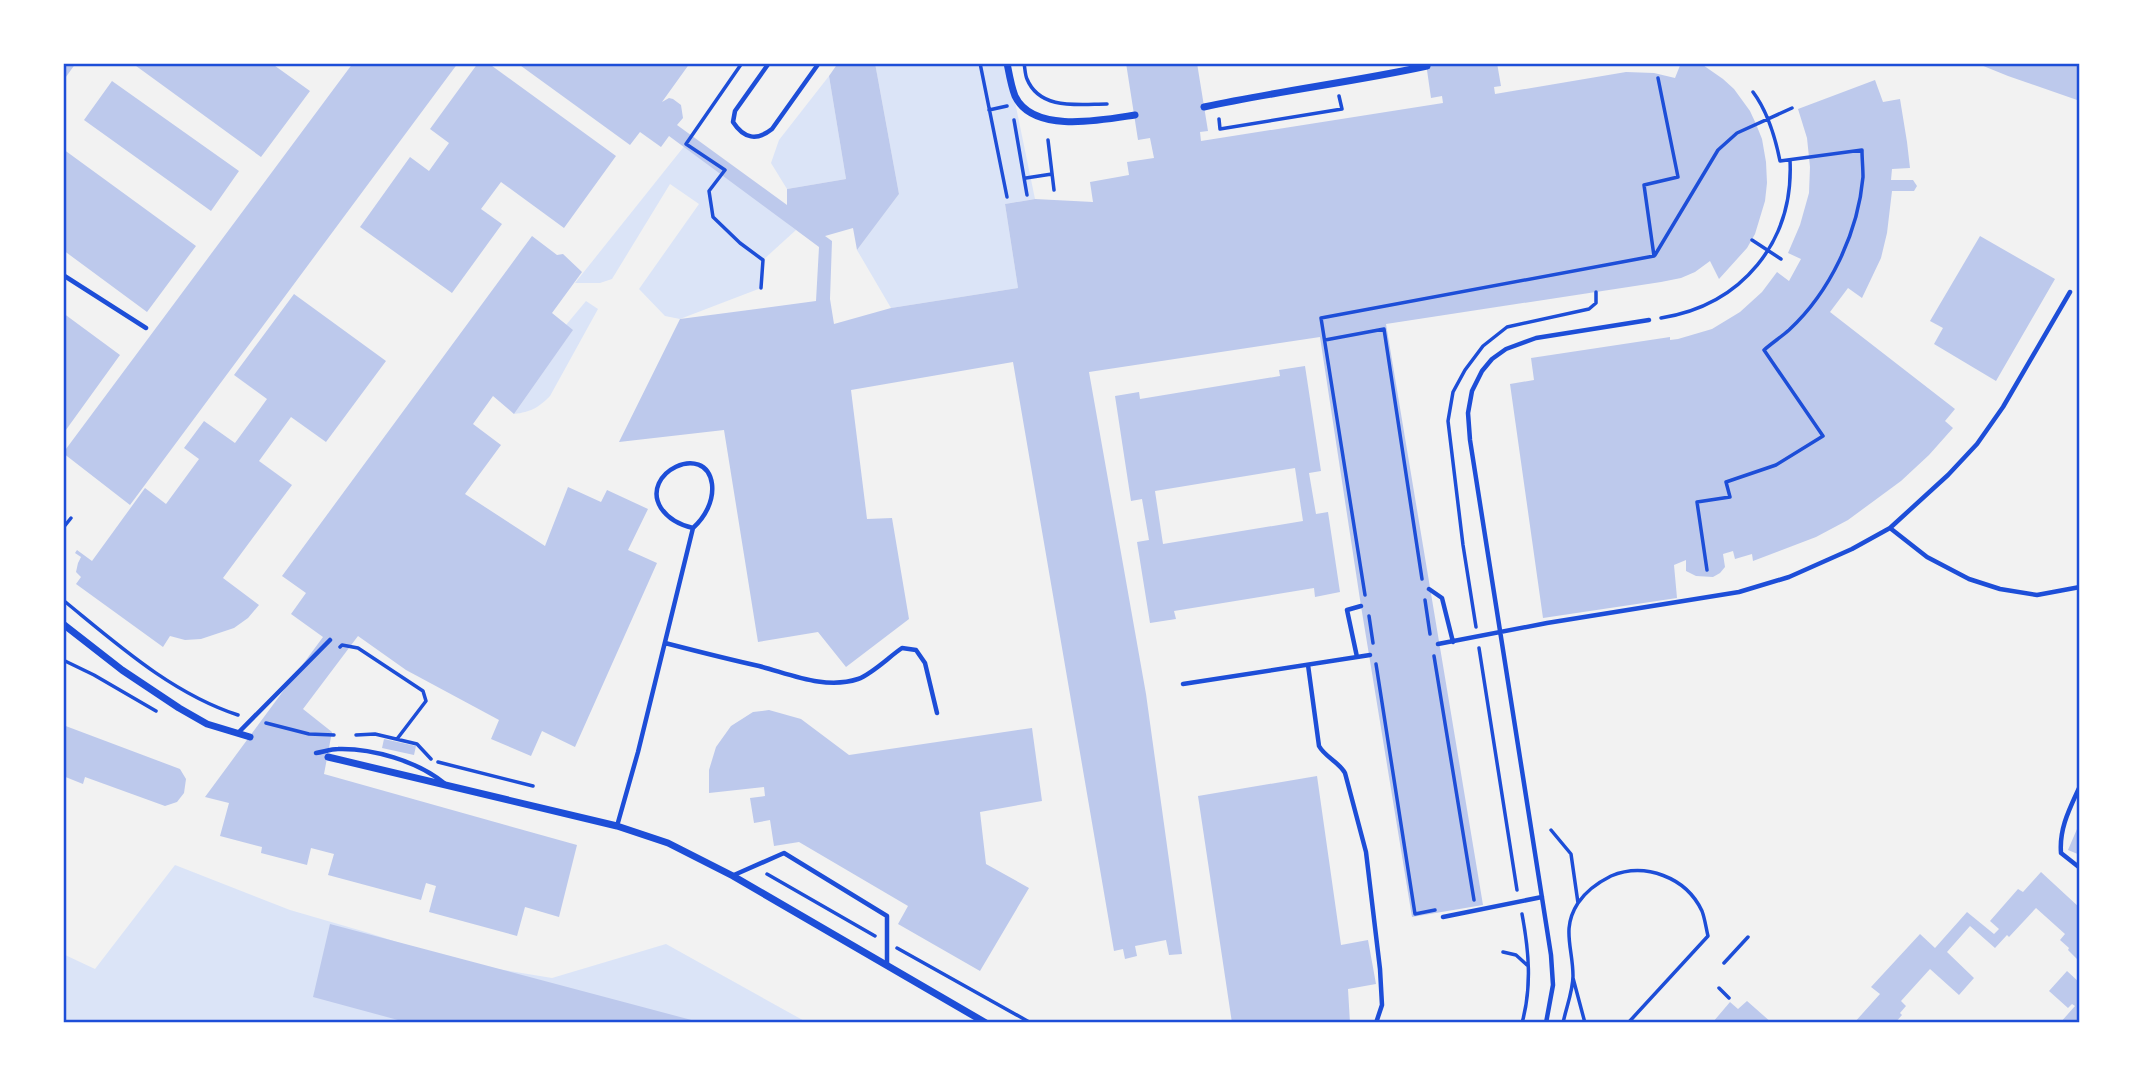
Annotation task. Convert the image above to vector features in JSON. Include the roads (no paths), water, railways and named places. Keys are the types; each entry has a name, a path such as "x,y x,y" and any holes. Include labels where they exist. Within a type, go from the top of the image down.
{"street":[{"path":"1007,63 1014,94 1023,106 1036,114 1053,120 1080,123 1135,116"},
{"path":"1204,107 1253,96 1369,79 1427,66"},
{"path":"63,625 122,670 179,708 207,724 250,737"},
{"path":"328,757 617,826 668,843 733,876 986,1023"}],"lane":[{"path":"769,63 735,111 733,122 738,129 751,136 762,137 772,129 819,63"},
{"path":"63,275 146,328"},
{"path":"1438,644 1547,623 1739,592 1789,577 1852,549 1890,528 1948,475 1977,444 2003,407 2070,292"},
{"path":"1546,1023 1553,985 1551,955 1470,440 1468,413 1472,391 1482,371 1506,349 1536,338 1648,320"},
{"path":"617,826 693,528 706,513 712,498 709,474 703,466 696,463 675,468 665,475 656,492 659,506 667,516 680,525 693,528"},
{"path":"1890,528 1927,557 1969,579 2000,589 2037,595 2080,587"},
{"path":"1429,589 1443,598 1453,642"},
{"path":"1357,657 1347,610 1361,606"},
{"path":"237,733 330,640"},
{"path":"665,643 766,668 787,676 811,681 839,682 860,678 902,648 916,650 925,663 937,713"},
{"path":"1183,684 1370,655"},
{"path":"1308,665 1320,746 1323,752 1343,768 1366,852 1380,969 1382,1005 1376,1023"},
{"path":"316,753 336,749 361,751 407,761 425,769 447,786"},
{"path":"2080,786 2065,820 2060,840 2061,853 2080,868"},
{"path":"733,876 784,853 887,916 887,966"},
{"path":"1443,917 1542,897"}]}
